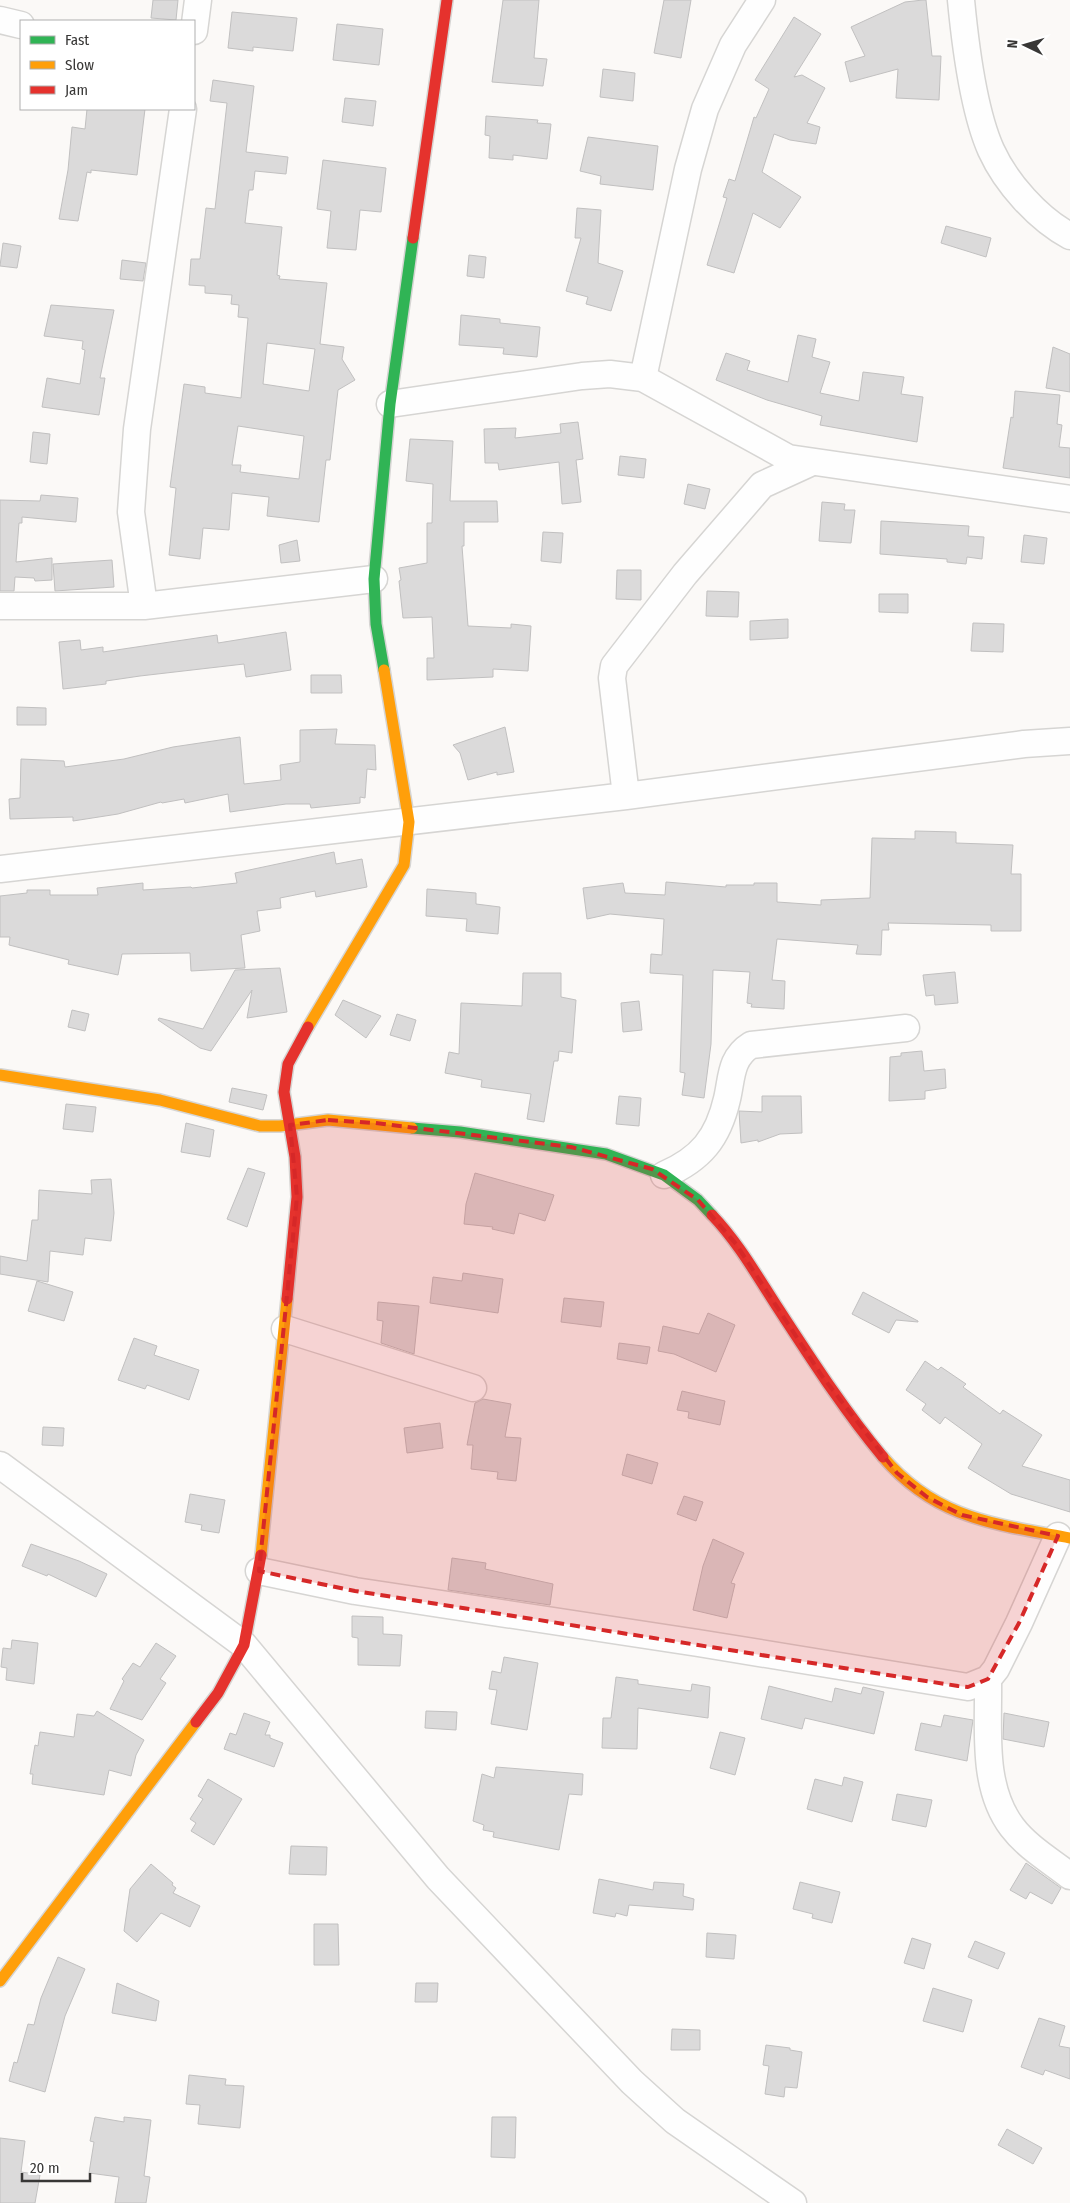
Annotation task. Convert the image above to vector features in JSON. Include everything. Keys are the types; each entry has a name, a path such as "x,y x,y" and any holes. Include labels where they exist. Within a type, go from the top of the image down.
{"street":[{"path":"195,23 198,0"},
{"path":"2,1975 54,1912 218,1693 244,1645 259,1571 297,1197 295,1157 284,1092 288,1064 294,1050 354,945 404,865 408,822 376,624 374,579 390,404 447,0"},
{"path":"643,378 688,169 705,109 733,45 762,0"},
{"path":"961,0 964,33 979,107 991,149 1008,178 1040,215 1058,230 1070,236"},
{"path":"0,20 20,25"},
{"path":"144,606 131,512 133,473 137,429 183,110"},
{"path":"390,404 582,376 610,374 643,378 788,458 810,463 1070,499"},
{"path":"626,796 612,678 614,666 685,574 762,485 810,463"},
{"path":"0,606 144,606 374,579"},
{"path":"0,868 626,796 1024,744 1070,741"},
{"path":"664,1175 684,1166 701,1152 713,1137 721,1121 735,1062 741,1052 751,1045 906,1028"},
{"path":"0,1075 160,1100 260,1126 290,1125 328,1120 460,1132 606,1154 639,1164 664,1175 698,1200 736,1244 822,1376 859,1428 897,1473 928,1497 962,1515 993,1524 1064,1537 988,1679 990,1771 1001,1809 1024,1840 1070,1876"},
{"path":"285,1329 473,1388"},
{"path":"1,1470 244,1645 438,1878 632,2082 653,2103 675,2120 792,2203"},
{"path":"259,1571 355,1591 698,1642 958,1686 968,1687 988,1679"}],"highlighted area":[{"path":"328,1120 375,1123 571,1147 652,1169 698,1200 736,1244 822,1376 897,1473 927,1497 962,1515 1058,1536 1019,1623 988,1679 968,1687 958,1686 355,1591 259,1571 297,1197 290,1125"}],"building":[{"path":"153,0 178,0 176,20 151,18"},
{"path":"503,0 539,0 534,58 547,59 543,86 492,82"},
{"path":"664,0 691,0 681,58 654,53"},
{"path":"926,0 932,56 941,56 939,100 896,98 898,69 850,82 845,62 865,56 851,27 905,2"},
{"path":"232,12 297,18 293,51 253,47 253,51 228,48"},
{"path":"794,17 821,34 794,77 802,75 825,88 807,123 820,127 816,144 790,140 774,134 762,172 801,197 780,228 753,213 734,273 707,265 727,198 723,197 729,179 735,181 754,117 756,118 769,89 755,80"},
{"path":"337,24 383,29 379,65 333,60"},
{"path":"603,69 635,73 633,101 600,97"},
{"path":"213,80 254,86 246,152 288,157 286,174 255,171 253,190 249,190 245,223 282,227 277,275 280,276 279,279 327,283 320,344 344,347 342,359 355,380 338,390 330,460 326,460 319,522 267,516 269,497 232,493 229,530 203,528 200,559 169,555 176,488 170,487 184,384 205,387 205,393 241,398 248,318 238,317 239,305 231,304 232,295 205,293 205,286 189,285 191,259 200,259 206,208 215,209 227,103 210,101","holes":["267,343 315,349 309,391 263,384","238,426 304,436 299,479 240,472 241,465 232,465"]},
{"path":"345,98 376,101 373,126 342,122"},
{"path":"87,110 145,110 137,175 91,170 91,173 87,172 78,221 59,219 68,170 72,127 85,129"},
{"path":"486,116 538,120 537,123 551,124 547,159 513,155 513,160 489,158 490,136 485,135"},
{"path":"588,137 658,146 653,190 600,184 601,176 580,171"},
{"path":"323,160 386,168 381,212 360,210 356,250 327,248 331,211 317,209"},
{"path":"577,208 601,210 598,263 623,271 611,311 586,304 588,297 566,291 581,238 575,238"},
{"path":"946,226 991,238 986,257 941,243"},
{"path":"3,243 21,246 17,268 0,266"},
{"path":"469,255 486,257 484,278 467,276"},
{"path":"122,260 146,263 143,281 120,279"},
{"path":"51,305 114,310 100,378 105,378 99,415 42,407 47,378 80,384 85,350 82,349 83,341 44,336"},
{"path":"461,315 500,319 500,323 540,327 537,357 503,354 504,348 459,345"},
{"path":"798,335 816,339 812,357 830,362 820,393 859,401 863,372 904,377 901,394 923,397 917,442 820,425 822,416 767,400 716,380 726,353 750,361 747,370 788,382"},
{"path":"1053,347 1070,354 1070,392 1046,388"},
{"path":"1015,391 1060,395 1057,424 1062,425 1059,447 1070,448 1070,478 1003,468 1011,417 1013,418"},
{"path":"578,422 583,459 576,460 581,502 562,504 559,462 499,470 498,463 485,463 484,429 516,428 515,438 561,433 560,424"},
{"path":"33,432 50,434 47,464 30,462"},
{"path":"410,439 453,441 450,501 497,501 498,522 464,522 464,546 462,546 468,626 511,628 511,624 531,626 528,671 493,669 493,677 427,680 427,658 434,658 432,617 403,618 399,581 401,580 399,568 427,563 427,523 432,523 433,484 406,481"},
{"path":"620,456 646,459 644,478 618,475"},
{"path":"688,484 710,489 705,509 684,504"},
{"path":"41,495 78,498 76,522 22,517 22,523 19,523 16,562 52,558 52,580 35,581 34,578 15,577 14,591 0,591 0,500 40,501"},
{"path":"822,502 845,504 844,510 855,510 851,543 819,541"},
{"path":"881,521 969,526 968,536 984,537 982,559 967,557 966,564 947,562 947,559 880,554"},
{"path":"543,532 563,533 561,563 541,561"},
{"path":"1024,535 1047,538 1044,564 1021,562"},
{"path":"297,540 300,561 281,563 279,545"},
{"path":"112,560 114,587 55,591 53,564"},
{"path":"617,570 641,570 641,600 616,599"},
{"path":"707,591 739,592 738,617 706,616"},
{"path":"879,594 908,594 908,613 879,612"},
{"path":"788,619 788,638 750,640 750,621"},
{"path":"973,623 1004,624 1003,652 971,651"},
{"path":"286,632 291,670 246,677 244,664 140,676 106,681 106,684 63,689 59,642 80,640 81,650 103,647 103,652 217,635 218,643"},
{"path":"311,675 341,675 342,693 311,693"},
{"path":"17,707 46,708 46,725 17,725"},
{"path":"505,727 514,772 497,775 497,772 468,780 460,753 453,745"},
{"path":"337,729 335,744 375,745 376,770 367,769 365,798 360,797 360,803 311,808 310,804 286,804 230,812 228,794 185,803 184,799 161,802 118,814 73,821 73,817 10,819 9,799 20,798 21,759 64,761 65,767 124,759 173,747 240,737 244,784 281,780 280,765 300,762 300,730"},
{"path":"915,831 956,832 956,843 1013,845 1011,874 1021,874 1021,931 991,931 991,925 888,923 889,930 882,930 881,955 856,954 858,945 777,939 772,980 785,981 784,1009 751,1007 752,1004 747,1003 750,972 713,970 711,1044 704,1098 682,1095 685,1073 680,1072 683,975 650,973 651,954 662,955 664,919 610,914 587,919 583,888 623,883 625,893 665,895 666,882 726,887 726,885 777,883 777,902 821,905 821,900 870,898 872,838 915,839"},
{"path":"334,852 336,864 362,859 367,887 316,897 315,891 280,898 281,908 257,911 260,931 241,935 245,968 191,971 190,953 122,954 118,975 68,964 69,960 9,945 10,937 0,937 0,896 27,893 27,890 50,890 50,895 98,895 97,888 143,883 143,890 192,888 237,883 235,873"},
{"path":"427,889 476,893 476,904 500,907 498,934 466,931 467,919 426,916"},
{"path":"280,968 287,1012 247,1018 252,990 211,1051 200,1048 158,1020 159,1018 203,1029 235,970"},
{"path":"955,972 958,1003 935,1005 934,995 926,996 923,975"},
{"path":"523,973 561,973 561,997 576,1000 572,1053 559,1051 558,1061 554,1061 544,1122 527,1119 531,1094 481,1087 482,1080 445,1073 449,1052 459,1054 461,1003 522,1006"},
{"path":"343,1000 381,1016 366,1038 335,1015"},
{"path":"639,1001 642,1030 623,1032 621,1003"},
{"path":"72,1010 89,1014 85,1031 68,1027"},
{"path":"397,1014 416,1020 410,1041 390,1035"},
{"path":"922,1051 924,1071 945,1069 946,1088 925,1091 925,1099 889,1101 890,1057 901,1056 901,1053"},
{"path":"232,1088 267,1095 263,1110 229,1102"},
{"path":"619,1096 641,1098 639,1126 616,1124"},
{"path":"762,1096 801,1096 802,1133 780,1134 758,1142 758,1140 741,1143 739,1111 762,1112"},
{"path":"66,1104 96,1107 93,1132 63,1129"},
{"path":"186,1123 214,1130 210,1157 181,1152"},
{"path":"248,1168 265,1173 247,1227 227,1219"},
{"path":"475,1173 554,1195 545,1221 519,1213 514,1234 492,1229 493,1227 464,1224 466,1204"},
{"path":"111,1179 114,1213 111,1241 85,1238 83,1255 50,1251 48,1282 0,1274 0,1256 27,1261 32,1220 38,1220 39,1190 92,1194 91,1180"},
{"path":"463,1273 503,1279 498,1313 430,1303 433,1277 462,1281"},
{"path":"37,1281 73,1292 64,1321 28,1311"},
{"path":"863,1292 918,1322 896,1320 889,1333 852,1314"},
{"path":"564,1298 604,1302 601,1327 561,1322"},
{"path":"378,1302 419,1306 414,1354 381,1343 383,1321 377,1320"},
{"path":"708,1313 735,1325 716,1372 674,1354 658,1351 663,1326 699,1334"},
{"path":"134,1338 157,1346 154,1355 199,1370 189,1400 147,1385 145,1389 118,1380"},
{"path":"619,1343 650,1347 647,1364 617,1359"},
{"path":"925,1361 938,1370 941,1367 966,1384 963,1387 1000,1414 1003,1410 1042,1435 1022,1466 1070,1480 1070,1512 1011,1494 968,1468 982,1444 945,1417 940,1424 922,1410 926,1404 906,1390"},
{"path":"682,1391 725,1401 720,1425 688,1418 689,1412 677,1410"},
{"path":"483,1399 511,1404 505,1437 521,1438 516,1481 497,1479 498,1472 471,1469 473,1445 467,1445 475,1403"},
{"path":"440,1423 443,1448 407,1453 404,1428"},
{"path":"43,1427 64,1428 63,1446 42,1445"},
{"path":"627,1454 658,1463 652,1484 622,1475"},
{"path":"190,1494 225,1500 219,1533 201,1530 202,1525 185,1522"},
{"path":"684,1496 703,1502 696,1521 677,1514"},
{"path":"713,1539 744,1553 731,1583 735,1584 727,1618 693,1610 703,1566"},
{"path":"31,1544 79,1561 107,1574 96,1597 48,1574 47,1576 22,1566"},
{"path":"452,1558 486,1563 485,1569 553,1584 550,1605 448,1590"},
{"path":"352,1616 383,1617 383,1634 402,1635 400,1666 358,1665 358,1638 352,1637"},
{"path":"12,1640 38,1643 34,1684 6,1680 7,1668 1,1667 3,1648 11,1649"},
{"path":"156,1643 176,1656 160,1679 166,1683 142,1720 110,1709 124,1681 122,1679 133,1663 140,1667"},
{"path":"504,1657 538,1663 527,1730 491,1724 497,1690 489,1689 492,1671 501,1673"},
{"path":"616,1677 638,1680 638,1684 691,1691 692,1684 710,1687 708,1718 638,1708 637,1749 602,1748 603,1718 611,1718"},
{"path":"769,1686 832,1702 835,1688 861,1694 863,1687 884,1692 874,1734 805,1718 802,1729 761,1719"},
{"path":"97,1711 144,1740 136,1755 131,1776 109,1770 104,1795 32,1784 33,1774 30,1774 35,1745 38,1746 40,1732 74,1737 77,1714 94,1716"},
{"path":"426,1711 457,1712 456,1730 425,1728"},
{"path":"244,1713 270,1722 265,1735 270,1735 270,1738 283,1743 274,1767 224,1749 230,1733 236,1735"},
{"path":"1004,1713 1049,1722 1044,1747 1003,1739"},
{"path":"944,1715 973,1720 967,1761 915,1750 921,1723 941,1727"},
{"path":"720,1732 745,1738 735,1775 710,1768"},
{"path":"496,1767 583,1774 582,1795 569,1794 559,1850 493,1837 494,1832 483,1830 484,1825 473,1821 482,1774 494,1778"},
{"path":"844,1777 863,1782 852,1822 807,1809 815,1779 842,1786"},
{"path":"208,1779 242,1799 214,1845 191,1831 196,1823 190,1819 203,1799 198,1796"},
{"path":"897,1794 932,1800 926,1827 892,1820"},
{"path":"291,1846 327,1847 326,1875 289,1874"},
{"path":"1026,1863 1061,1888 1052,1904 1030,1892 1026,1899 1010,1890"},
{"path":"151,1864 173,1883 172,1885 176,1888 173,1893 200,1906 190,1927 161,1913 137,1942 124,1931 130,1889"},
{"path":"599,1879 653,1890 654,1882 684,1884 683,1896 694,1899 693,1910 629,1905 627,1916 616,1913 615,1917 593,1913"},
{"path":"800,1882 840,1892 832,1923 812,1918 813,1914 793,1909"},
{"path":"314,1924 338,1924 339,1965 314,1965"},
{"path":"707,1933 736,1935 734,1959 706,1957"},
{"path":"912,1938 931,1944 924,1969 904,1963"},
{"path":"975,1941 1005,1953 998,1969 968,1957"},
{"path":"58,1957 85,1969 65,2016 45,2092 9,2081 14,2062 17,2063 28,2024 34,2025 41,1998"},
{"path":"117,1983 159,2001 156,2021 112,2013"},
{"path":"416,1983 438,1983 437,2002 415,2002"},
{"path":"933,1988 972,2000 963,2032 923,2021"},
{"path":"1039,2018 1065,2026 1059,2046 1070,2048 1070,2079 1045,2070 1043,2075 1021,2067"},
{"path":"672,2029 700,2030 700,2050 671,2050"},
{"path":"766,2045 790,2048 790,2050 802,2052 797,2088 785,2087 784,2097 765,2094 769,2066 763,2065"},
{"path":"189,2075 226,2079 225,2085 244,2086 240,2128 198,2124 200,2105 186,2104"},
{"path":"95,2117 124,2122 124,2117 151,2120 144,2176 150,2177 146,2203 115,2203 119,2177 89,2173 94,2142 90,2141"},
{"path":"492,2117 516,2117 515,2158 491,2157"},
{"path":"1007,2129 1042,2148 1033,2164 998,2145"},
{"path":"0,2138 25,2141 21,2172 40,2175 35,2203 0,2203"}],"traffic: fast":[{"path":"384,670 376,624 374,579 390,404 413,238"},
{"path":"412,1128 460,1132 606,1154 664,1175 698,1200 712,1215"}],"traffic: slow":[{"path":"308,1027 404,865 409,822 384,670"},
{"path":"0,1075 160,1100 260,1126 280,1126 328,1120 412,1128"},
{"path":"261,1555 287,1299"},
{"path":"883,1457 903,1478 924,1494 968,1516 992,1523 1070,1538"},
{"path":"0,1981 196,1722"}],"traffic: jam":[{"path":"413,238 447,0"},
{"path":"287,1299 297,1197 295,1157 284,1092 288,1064 308,1027"},
{"path":"712,1215 738,1247 827,1382 883,1457"},
{"path":"196,1722 218,1693 244,1645 261,1555"}]}
